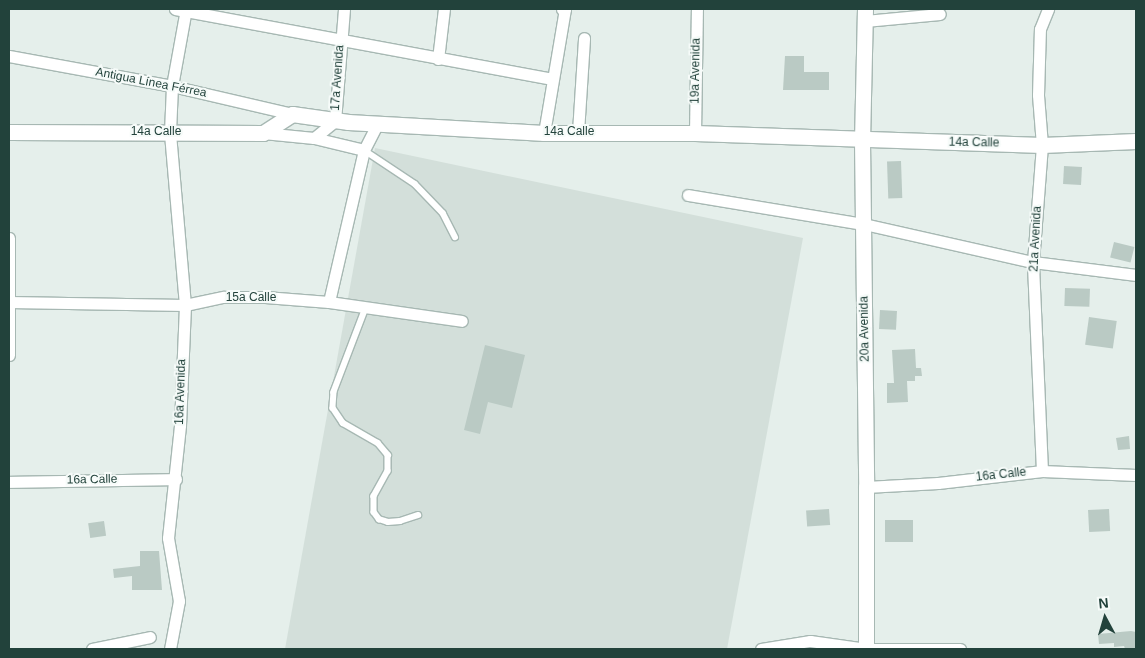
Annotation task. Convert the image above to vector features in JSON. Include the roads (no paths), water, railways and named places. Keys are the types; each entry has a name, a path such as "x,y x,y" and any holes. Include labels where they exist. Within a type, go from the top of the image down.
{"street":[{"name":"17a Avenida","path":"314,138 335,121 344,9"},
{"path":"438,59 444,9"},
{"path":"544,133 565,9 562,9"},
{"name":"19a Avenida","path":"695,133 697,9"},
{"name":"21a Avenida","path":"1042,471 1033,262 1042,145 1038,95 1040,29 1048,9"},
{"path":"182,10 553,79"},
{"name":"16a Avenida","path":"170,649 178,601 168,538 176,479 185,305 170,132 172,86 182,10"},
{"path":"865,15 940,14"},
{"name":"20a Avenida","path":"865,15 862,140 866,649"},
{"path":"578,132 584,38"},
{"name":"Antigua Línea Férrea","path":"9,56 172,86 292,114"},
{"path":"262,133 292,114"},
{"name":"14a Calle","path":"292,114 335,121 544,133 695,133 1042,145 1136,141"},
{"path":"329,302 364,150 377,124"},
{"name":"14a Calle","path":"9,132 262,133"},
{"path":"262,133 314,138 364,150"},
{"path":"688,195 864,224 1033,262 1136,275"},
{"path":"9,238 9,355"},
{"name":"15a Calle","path":"9,302 185,305 224,297 329,302 462,321"},
{"name":"16a Calle","path":"866,487 938,483 1042,471 1136,475"},
{"name":"16a Calle","path":"9,482 176,479"},
{"path":"92,649 150,637"},
{"path":"761,649 810,641 866,649 960,649"}],"lane":[{"path":"364,150 416,184 442,213 455,237"},
{"path":"366,308 334,392 333,408 343,423 378,443 388,455 388,471 374,496 374,512 379,519 388,522 400,521 418,515"}]}
